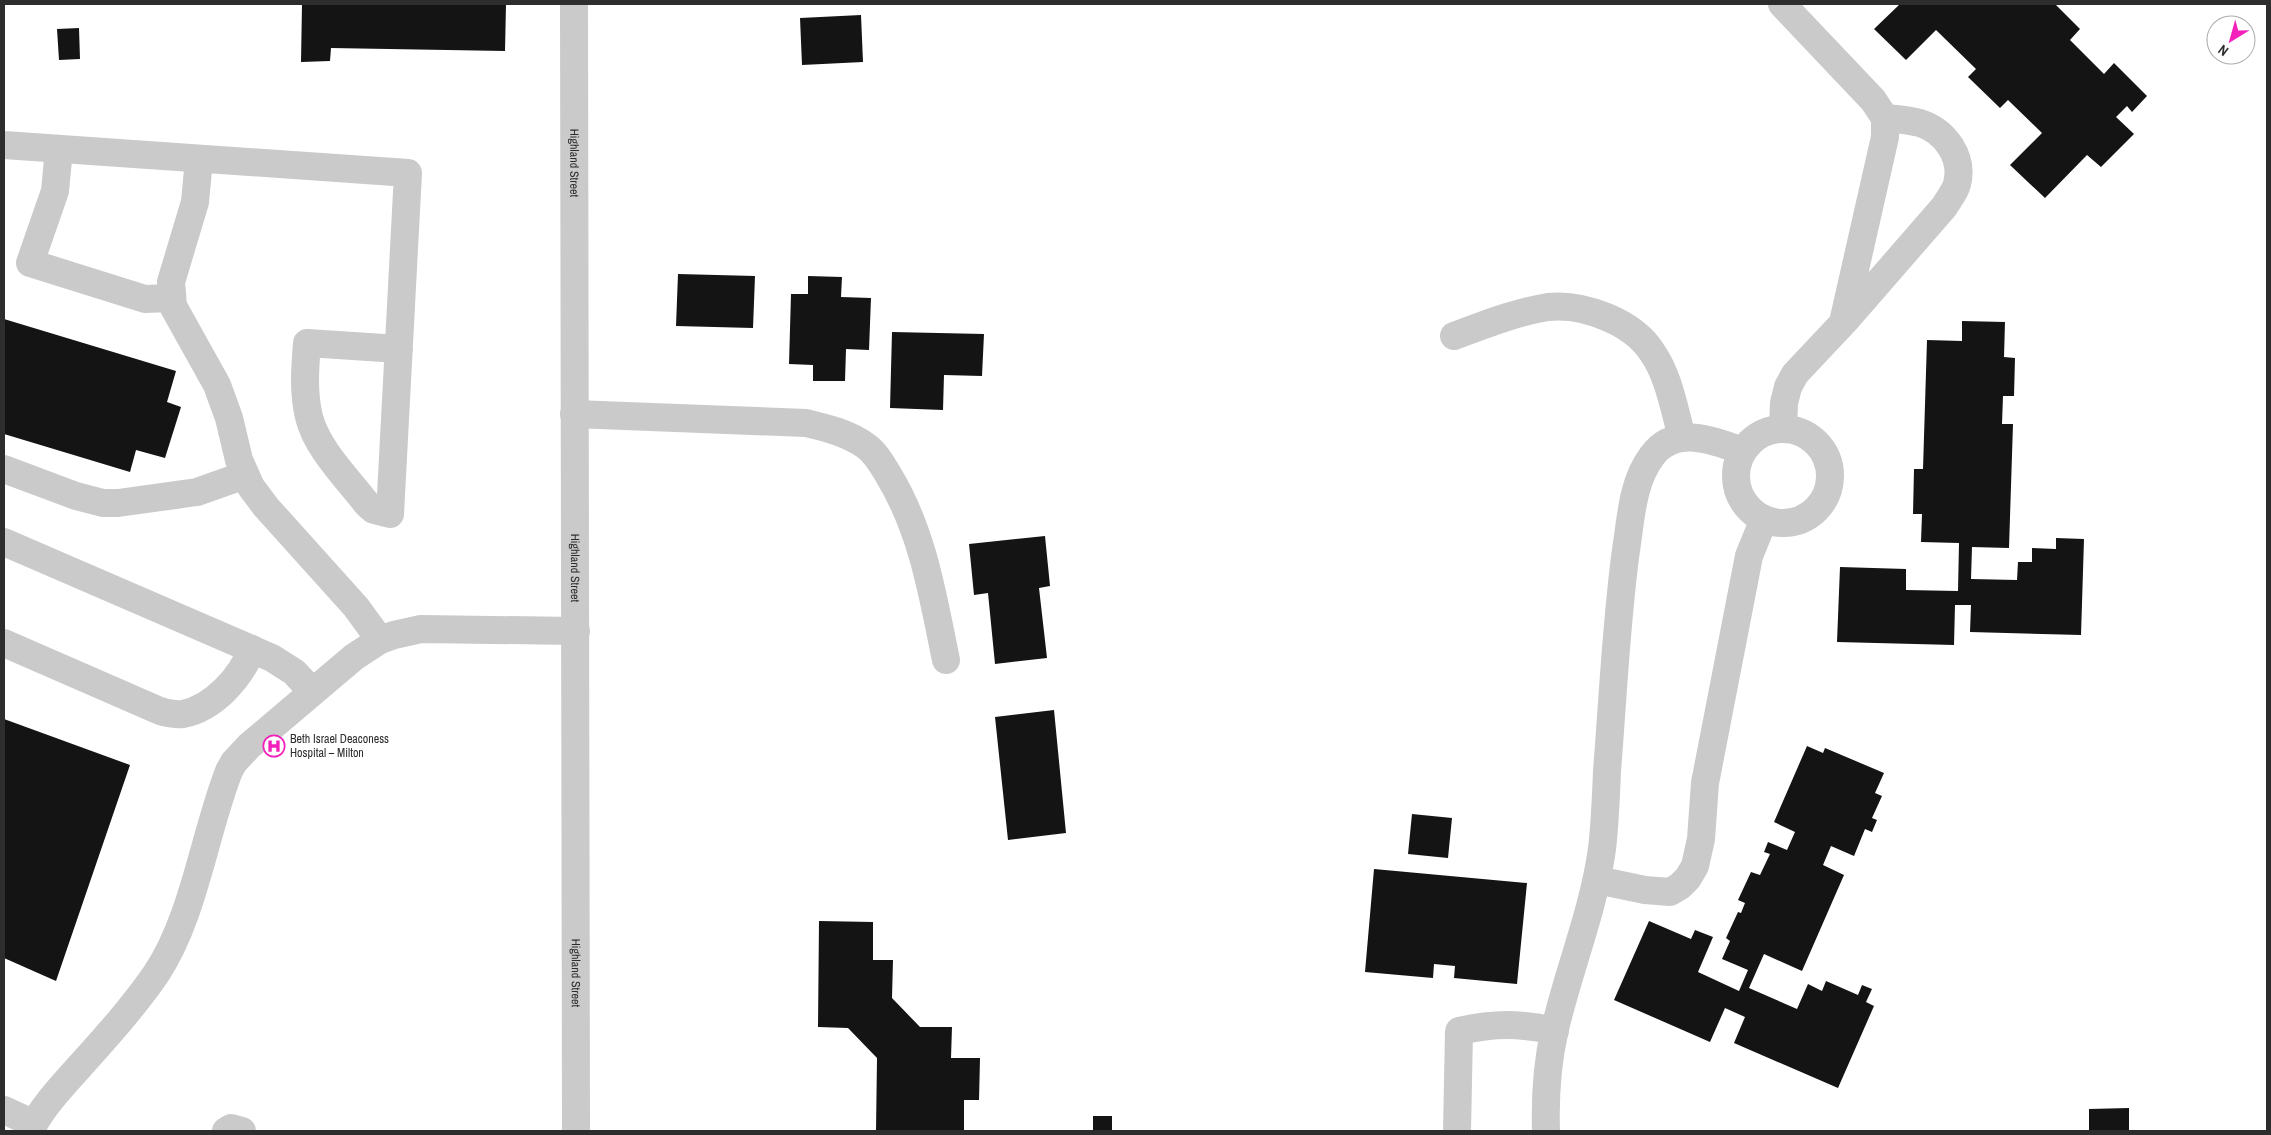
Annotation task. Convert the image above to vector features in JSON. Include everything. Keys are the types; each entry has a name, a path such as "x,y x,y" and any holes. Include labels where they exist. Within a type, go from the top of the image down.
{"street":[{"name":"Highland Street","path":"574,4 576,1131"},
{"path":"1782,4 1873,100 1885,118 1885,137 1844,322"},
{"path":"1783,429 1784,403 1788,387 1795,374 1844,322 1944,208 1956,186 1959,174 1953,150 1944,138 1934,130 1921,124 1885,118"},
{"path":"4,145 408,173 399,349 390,514 374,510 367,504 323,446 309,418 305,375 307,343 399,349"},
{"path":"59,149 55,191 30,263 145,299 171,298"},
{"path":"199,159 195,202 173,273 171,298 176,314 217,385 244,475 266,507 356,607 380,640"},
{"path":"1454,336 1526,312 1550,307 1600,315 1622,324 1639,336 1652,352 1670,394 1682,438"},
{"path":"574,414 798,422 830,428 867,447 893,482 908,511 919,540 946,660"},
{"path":"1783,429 1806,435 1818,445 1828,466 1830,482 1820,505 1807,516 1789,523 1772,522 1750,510 1737,488 1736,473 1742,451 1760,435 1783,429"},
{"path":"1546,1131 1548,1069 1555,1030 1597,880 1602,847 1619,609 1630,520 1638,484 1643,468 1653,453 1666,443 1682,438 1709,440 1742,451"},
{"path":"4,469 76,496 103,503 118,503 197,492 244,475"},
{"path":"1597,880 1645,890 1670,892 1688,878 1695,866 1701,839 1705,783 1749,556 1764,519"},
{"path":"4,542 252,649 285,665 312,691"},
{"path":"4,1110 32,1128 45,1106 146,986 163,961 183,918 225,781 234,762 249,746 312,691 354,657 380,640 406,631 420,629 576,631"},
{"path":"4,643 160,711 177,714 192,711 218,696 230,686 242,670 252,649"},
{"path":"1457,1131 1459,1031 1489,1024 1555,1030"},
{"path":"226,1131 231,1128 242,1131"}],"building":[{"path":"302,4 506,4 505,51 331,48 330,61 301,62"},
{"path":"1900,4 2055,4 2080,29 2070,40 2104,74 2114,63 2147,96 2132,112 2127,106 2116,117 2134,134 2101,167 2087,155 2045,198 2010,165 2042,133 2008,100 2000,108 1968,77 1976,69 1936,30 1906,60 1874,29"},
{"path":"861,15 863,62 802,65 800,18"},
{"path":"79,28 80,59 59,60 57,29"},
{"path":"678,274 755,276 753,328 676,326"},
{"path":"808,276 842,277 841,297 871,298 869,350 846,349 845,381 813,381 813,365 789,364 791,294 808,294"},
{"path":"4,319 176,371 167,402 181,407 165,458 136,450 130,472 4,434"},
{"path":"1962,321 2005,322 2004,357 2015,358 2014,396 2003,396 2002,424 2013,424 2009,548 1972,547 1971,579 2017,580 2018,562 2032,562 2032,548 2056,549 2056,538 2084,539 2081,635 1970,632 1971,605 1955,605 1954,645 1837,642 1840,567 1906,569 1906,590 1958,591 1959,543 1921,542 1922,514 1913,514 1914,469 1923,469 1927,340 1962,341"},
{"path":"892,332 984,334 982,376 944,375 943,410 890,408"},
{"path":"1045,536 1050,586 1039,588 1047,658 995,664 988,593 974,595 969,544"},
{"path":"1054,710 1066,833 1008,840 995,717"},
{"path":"4,719 130,765 56,981 4,958"},
{"path":"1807,746 1823,753 1825,748 1884,773 1875,793 1882,796 1872,818 1877,820 1872,832 1865,829 1854,856 1831,846 1823,865 1844,875 1802,971 1764,954 1749,988 1797,1009 1808,984 1822,991 1826,981 1858,995 1862,985 1872,989 1866,1002 1874,1006 1838,1088 1734,1043 1745,1017 1725,1008 1710,1042 1614,1000 1649,921 1691,939 1695,930 1713,937 1698,972 1739,991 1748,970 1722,959 1730,941 1726,938 1738,912 1741,913 1745,903 1738,900 1751,872 1760,875 1770,854 1764,852 1768,842 1787,850 1795,832 1774,822"},
{"path":"1412,814 1452,818 1448,858 1408,854"},
{"path":"1374,869 1527,883 1517,984 1454,978 1455,966 1434,964 1433,978 1365,972"},
{"path":"819,921 873,922 873,960 893,960 892,998 920,1027 952,1027 951,1058 980,1058 979,1100 964,1100 964,1131 876,1131 877,1058 848,1028 818,1027"},
{"path":"2129,1108 2129,1131 2089,1131 2089,1109"},
{"path":"1093,1116 1112,1116 1112,1131 1093,1131"}],"place":[{"name":"Beth Israel Deaconess Hospital – Milton","path":"274,746"}]}
